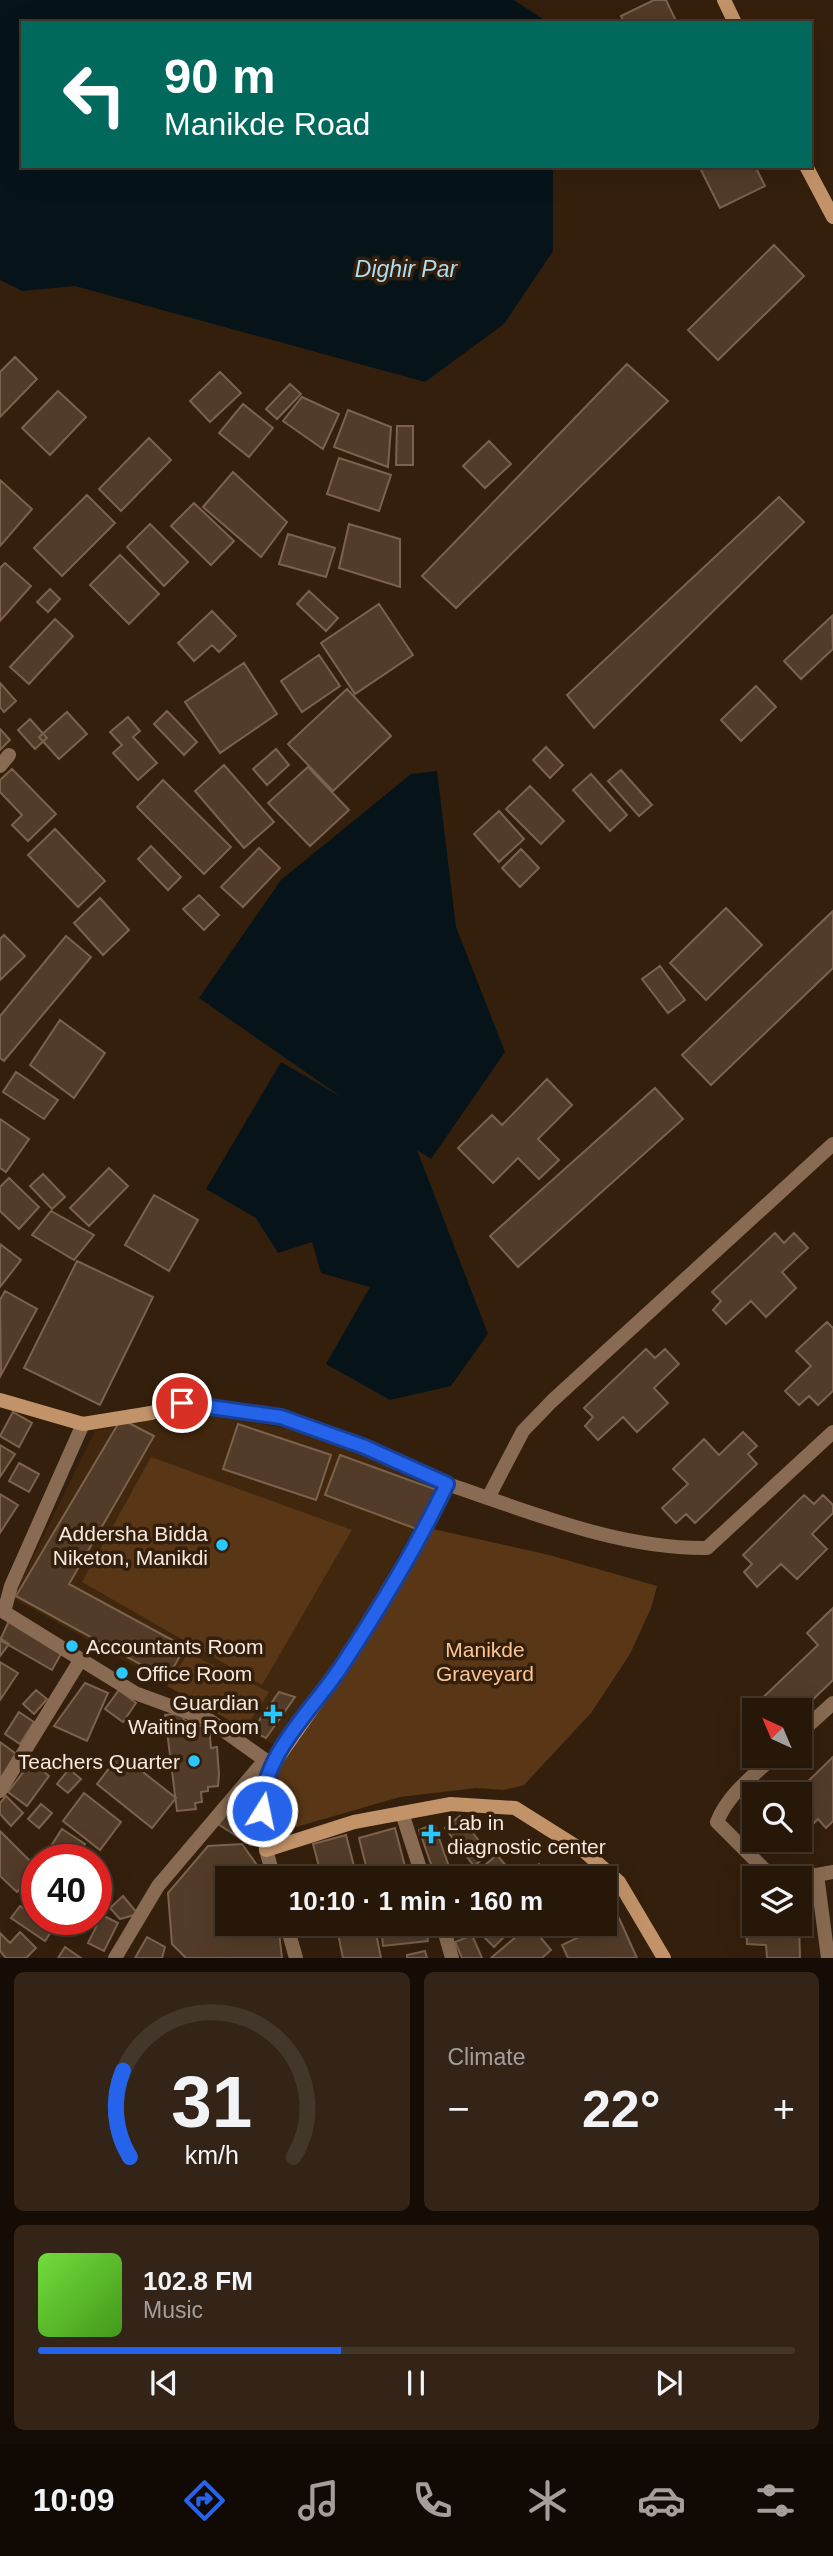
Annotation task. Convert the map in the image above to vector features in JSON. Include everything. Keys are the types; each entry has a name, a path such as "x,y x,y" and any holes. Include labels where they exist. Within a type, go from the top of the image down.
{"street":[{"path":"724,0 734,21"},
{"path":"807,168 833,217"},
{"path":"488,1498 523,1431 545,1408 833,1144"},
{"path":"0,1400 83,1424 151,1413 182,1403 281,1417 365,1447 447,1484 488,1498 569,1525 669,1548 707,1548 833,1432"},
{"path":"83,1424 6,1588 4,1612 135,1693 209,1720 270,1761"},
{"path":"116,1958 158,1886 270,1761 342,1665 425,1528 447,1484"},
{"path":"0,1791 81,1659"},
{"path":"812,1722 833,1703"},
{"path":"270,1761 262,1794 266,1850 271,1866"},
{"path":"762,1768 722,1809 717,1822 767,1872 817,1875 833,1872"},
{"path":"266,1850 354,1822 451,1804 515,1808 585,1852 619,1882 664,1958"},
{"path":"402,1813 420,1866"},
{"path":"817,1875 828,1958"},
{"path":"290,1936 296,1958"},
{"path":"446,1936 453,1958"}],"shaded area":[{"name":"Addersha Bidda Niketon, Manikdi","path":"192,1410 294,1430 339,1444 438,1485 358,1627 276,1746 13,1598 95,1431"}],"green space":[{"path":"151,1457 352,1530 262,1685 82,1582"},
{"name":"Manikde Graveyard","path":"429,1528 549,1555 657,1586 651,1608 630,1654 591,1713 524,1785 504,1790 476,1788 400,1797 289,1829 264,1830 253,1808 258,1793 352,1664"},
{"path":"188,1653 269,1692 245,1729 167,1686"}],"water":[{"name":"Dighir Par","path":"0,0 514,0 546,21 21,21 21,168 553,168 553,251 504,324 425,382 75,286 22,291 0,280"},
{"path":"437,771 456,927 505,1052 431,1159 417,1150 488,1334 451,1386 390,1400 326,1364 370,1287 321,1273 312,1242 278,1253 256,1218 206,1189 281,1062 343,1098 199,998 281,880 411,774"}],"building":[{"path":"654,0 666,0 676,21 623,21 621,16"},
{"path":"700,168 756,168 765,186 720,208"},
{"path":"774,245 804,276 718,360 688,330"},
{"path":"15,357 37,379 0,417 0,372"},
{"path":"627,364 668,401 456,608 422,576"},
{"path":"220,372 241,393 210,422 190,401"},
{"path":"290,384 301,394 277,419 266,409"},
{"path":"58,391 86,417 50,455 22,428"},
{"path":"302,397 339,414 323,449 283,421"},
{"path":"243,404 273,428 249,457 219,433"},
{"path":"348,410 391,427 388,467 334,447"},
{"path":"397,426 413,426 413,465 396,465"},
{"path":"149,438 171,460 121,511 99,489"},
{"path":"489,441 511,464 485,488 463,466"},
{"path":"339,458 391,475 379,511 327,494"},
{"path":"233,472 287,522 261,557 203,507"},
{"path":"0,480 32,509 0,546"},
{"path":"87,495 115,523 62,576 34,548"},
{"path":"779,497 804,522 594,728 567,695"},
{"path":"194,503 234,541 211,565 171,526"},
{"path":"150,524 188,562 164,586 127,547"},
{"path":"349,524 400,539 400,587 339,568"},
{"path":"288,534 335,548 326,577 279,564"},
{"path":"120,555 159,594 129,624 90,585"},
{"path":"5,563 31,586 0,621 0,568"},
{"path":"50,589 60,599 48,612 37,602"},
{"path":"309,591 338,618 326,631 297,604"},
{"path":"379,604 413,655 355,694 321,643"},
{"path":"212,611 236,636 219,652 212,645 194,661 178,643"},
{"path":"832,616 833,649 801,679 784,661"},
{"path":"55,619 73,636 29,684 10,667"},
{"path":"319,655 340,686 302,712 281,681"},
{"path":"244,663 277,714 220,753 185,702"},
{"path":"0,683 16,701 4,712 0,707"},
{"path":"756,686 776,707 741,741 721,720"},
{"path":"347,689 391,736 333,791 288,744"},
{"path":"167,711 197,742 184,755 154,724"},
{"path":"67,712 87,734 59,759 39,737"},
{"path":"128,717 140,731 133,737 157,763 138,780 113,753 122,745 110,732"},
{"path":"30,719 47,738 35,749 18,730"},
{"path":"0,729 10,740 0,750"},
{"path":"546,747 563,765 550,778 533,760"},
{"path":"276,749 289,765 267,785 253,769"},
{"path":"224,765 274,822 244,848 195,791"},
{"path":"308,767 349,810 310,846 268,803"},
{"path":"12,769 56,814 28,841 12,825 22,815 0,792 0,780"},
{"path":"621,770 652,805 639,816 608,781"},
{"path":"591,774 627,815 610,831 573,790"},
{"path":"163,780 231,847 204,874 137,807"},
{"path":"530,786 564,821 541,844 506,809"},
{"path":"499,811 524,839 499,862 474,834"},
{"path":"55,829 105,881 78,907 28,855"},
{"path":"151,846 181,877 168,890 138,859"},
{"path":"259,848 280,868 243,907 221,887"},
{"path":"521,849 539,868 520,887 502,868"},
{"path":"199,895 219,915 204,930 183,909"},
{"path":"100,898 129,930 103,955 74,923"},
{"path":"726,908 762,945 706,1000 670,963"},
{"path":"833,911 833,968 711,1085 682,1055"},
{"path":"4,935 25,956 0,980 0,939"},
{"path":"66,936 91,957 4,1061 0,1058 0,1016"},
{"path":"660,966 685,1000 668,1013 642,979"},
{"path":"60,1020 105,1053 74,1098 30,1065"},
{"path":"16,1072 58,1100 44,1119 3,1092"},
{"path":"547,1079 572,1105 538,1139 559,1160 539,1179 518,1158 493,1183 458,1148 492,1115 502,1125"},
{"path":"655,1088 683,1119 518,1267 490,1236"},
{"path":"0,1119 29,1139 6,1172 0,1168"},
{"path":"109,1168 128,1186 89,1226 70,1208"},
{"path":"43,1174 65,1197 52,1209 30,1186"},
{"path":"9,1178 39,1207 19,1229 0,1211 0,1187"},
{"path":"154,1195 198,1220 169,1271 125,1245"},
{"path":"51,1211 94,1235 74,1260 32,1235"},
{"path":"775,1233 784,1243 794,1233 808,1248 782,1272 796,1288 766,1317 751,1301 726,1324 713,1310 721,1301 712,1292"},
{"path":"0,1244 21,1260 0,1287"},
{"path":"77,1261 153,1297 100,1405 24,1368"},
{"path":"5,1291 37,1309 1,1375 0,1300"},
{"path":"827,1322 833,1328 833,1391 818,1405 809,1396 799,1405 785,1391 811,1366 796,1351"},
{"path":"646,1349 655,1358 665,1349 679,1364 654,1388 668,1403 637,1432 623,1417 598,1440 585,1426 593,1417 584,1408"},
{"path":"13,1412 32,1423 19,1447 0,1436"},
{"path":"121,1419 154,1436 69,1584 185,1647 167,1679 16,1596"},
{"path":"238,1424 331,1455 316,1500 223,1469"},
{"path":"743,1432 757,1446 748,1454 757,1464 695,1523 686,1514 676,1523 662,1508 688,1484 673,1469 704,1439 719,1455"},
{"path":"0,1445 15,1454 0,1477"},
{"path":"340,1455 437,1490 422,1531 325,1495"},
{"path":"19,1463 39,1474 29,1492 9,1481"},
{"path":"0,1494 18,1505 0,1533"},
{"path":"804,1495 814,1504 823,1495 833,1505 833,1513 812,1534 827,1549 797,1579 781,1564 757,1587 744,1572 752,1564 743,1555"},
{"path":"833,1608 833,1680 812,1700 812,1698 762,1698 818,1645 807,1633"},
{"path":"9,1621 62,1652 52,1670 0,1640"},
{"path":"0,1638 9,1644 0,1656"},
{"path":"0,1662 18,1673 0,1700"},
{"path":"85,1683 108,1693 87,1741 54,1726"},
{"path":"36,1690 47,1699 34,1714 23,1704"},
{"path":"119,1690 136,1703 123,1722 105,1709"},
{"name":"Guardian Waiting Room","path":"279,1692 295,1697 266,1738 252,1731"},
{"path":"19,1712 34,1722 20,1744 5,1734"},
{"name":"Teachers Quarter","path":"183,1713 184,1721 196,1720 197,1726 209,1725 211,1748 217,1747 219,1774 218,1786 208,1787 208,1791 201,1792 202,1802 195,1803 196,1809 177,1811 165,1715"},
{"path":"0,1742 19,1756 0,1783"},
{"path":"120,1754 176,1798 152,1828 97,1784"},
{"path":"833,1757 833,1821 826,1828 818,1819 812,1825 812,1782 807,1782"},
{"path":"31,1762 49,1776 27,1806 8,1792"},
{"path":"69,1769 81,1779 68,1793 57,1784"},
{"path":"84,1793 121,1822 104,1844 92,1844 63,1821"},
{"path":"6,1796 23,1813 11,1826 0,1814 0,1803"},
{"path":"41,1804 52,1813 39,1828 28,1819"},
{"path":"229,1807 252,1823 241,1839 218,1824"},
{"path":"460,1816 489,1854 474,1866 445,1828"},
{"path":"434,1824 449,1866 432,1866 419,1830"},
{"path":"395,1828 405,1866 366,1866 359,1838"},
{"path":"62,1829 85,1844 52,1844"},
{"path":"0,1831 21,1852 21,1888 17,1892 0,1876"},
{"path":"346,1835 354,1866 319,1866 313,1844"},
{"path":"242,1844 258,1866 215,1866 215,1936 279,1936 282,1958 186,1958 172,1944 168,1893 208,1846"},
{"path":"497,1855 506,1866 484,1866"},
{"path":"123,1896 138,1914 120,1919 112,1910 112,1906"},
{"path":"20,1906 21,1907 21,1925 11,1918"},
{"path":"619,1918 637,1958 568,1958 562,1945 581,1936 617,1936"},
{"path":"112,1920 118,1923 112,1935"},
{"path":"20,1932 36,1948 26,1958 6,1958 0,1951 0,1933 10,1943"},
{"path":"36,1935 49,1935 45,1941"},
{"path":"92,1935 112,1935 104,1951 88,1943"},
{"path":"338,1936 377,1936 381,1958 343,1958"},
{"path":"382,1936 427,1936 428,1941 383,1946"},
{"path":"472,1936 482,1958 462,1958 455,1942"},
{"path":"483,1936 505,1936 494,1947"},
{"path":"517,1936 539,1936 551,1950 542,1958 491,1958"},
{"path":"747,1936 799,1936 800,1958 767,1958 766,1945 747,1944"},
{"path":"147,1937 165,1947 162,1958 135,1958"},
{"path":"65,1947 81,1958 58,1958"},
{"path":"425,1951 427,1958 407,1958 407,1955"}],"place":[{"name":"Addersha Bidda Niketon, Manikdi","path":"222,1545"},
{"name":"Accountants Room","path":"72,1646"},
{"name":"Office Room","path":"122,1673"},
{"name":"Guardian Waiting Room","path":"273,1714"},
{"name":"Teachers Quarter","path":"194,1761"},
{"name":"Lab in diagnostic center","path":"431,1834"}],"route":[{"path":"182,1403 281,1417 365,1447 426,1472 447,1484 425,1528 342,1665 284,1746 262,1794 262,1811"}]}
